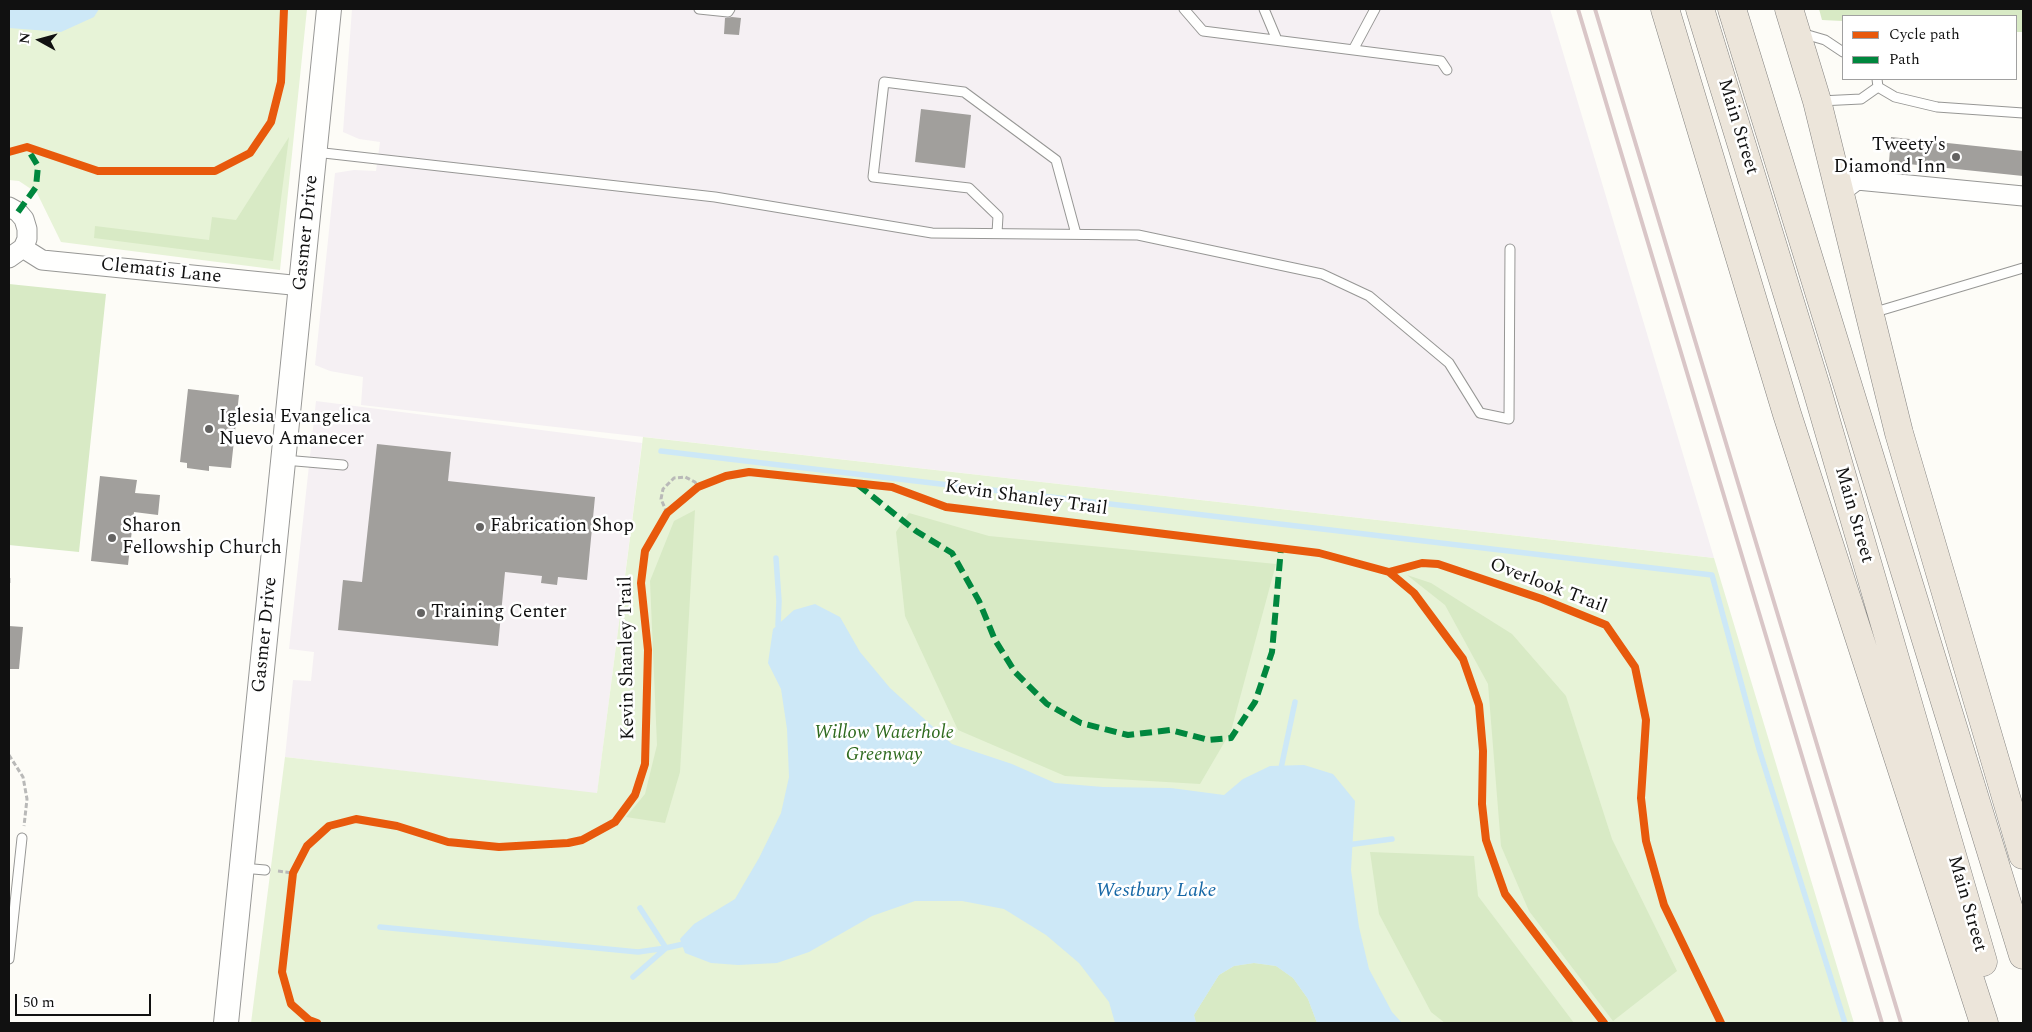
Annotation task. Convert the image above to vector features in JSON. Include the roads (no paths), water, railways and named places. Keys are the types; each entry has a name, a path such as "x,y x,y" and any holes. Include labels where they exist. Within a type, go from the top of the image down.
{"highway":[{"path":"1665,9 1787,414 1984,1023"},
{"name":"Main Street","path":"1700,9 1817,390 2001,1023"},
{"name":"Main Street","path":"1732,9 2023,955"},
{"path":"1792,20 1817,101 1899,433 2022,847"}],"street":[{"name":"Gasmer Drive","path":"226,1023 329,9"},
{"path":"1840,193 1857,180 2023,196"},
{"name":"Clematis Lane","path":"9,207 18,212 26,224 27,239 16,253 42,260 302,286"}],"lane":[{"path":"699,9 728,12 730,9"},
{"path":"1184,9 1203,31 1441,61 1447,70"},
{"path":"1264,9 1277,40"},
{"path":"1353,50 1375,9"},
{"path":"1792,20 1842,51"},
{"path":"997,233 998,216 969,188 873,177 884,82 964,92 1056,160 1076,234"},
{"path":"1817,101 1861,99 1877,83 1895,97 1937,107 2023,113"},
{"path":"315,152 715,197 932,232 1138,235 1322,274 1368,296 1448,363 1480,413 1509,418 1510,249"},
{"path":"1869,314 2023,268"},
{"path":"284,460 343,465"},
{"path":"9,959 22,834"},
{"path":"241,868 265,870"}],"water":[{"path":"9,9 99,9 94,17 61,32 9,28"},
{"name":"Westbury Lake","path":"815,604 840,617 860,652 890,688 952,744 1012,764 1055,783 1103,787 1171,788 1224,795 1243,779 1270,766 1304,765 1333,774 1355,801 1351,870 1359,927 1369,969 1392,1012 1402,1023 1317,1023 1308,999 1293,978 1276,966 1254,963 1234,966 1219,975 1194,1015 1196,1023 1115,1023 1109,1002 1079,963 1046,935 1004,909 962,901 915,901 872,916 809,952 777,963 738,965 711,963 685,953 680,939 694,924 735,899 759,858 781,813 789,777 787,729 781,689 768,663 773,629 794,610"}],"waterway":[{"path":"661,451 1712,575 1759,749 1845,1023"},
{"path":"776,558 779,601 778,625 781,630"},
{"path":"1280,773 1295,702"},
{"path":"1347,845 1392,839"},
{"path":"640,908 666,948 688,943"},
{"path":"380,927 638,952 666,948"},
{"path":"633,977 665,949"}],"railway":[{"path":"1578,9 1882,1023"},
{"path":"1595,9 1901,1023"}],"place":[{"name":"Tweety's Diamond Inn","path":"1956,157"},
{"name":"Iglesia Evangelica Nuevo Amanecer","path":"209,429"},
{"name":"Fabrication Shop","path":"480,527"},
{"name":"Sharon Fellowship Church","path":"112,538"},
{"name":"Training Center","path":"421,613"}],"park label":[{"name":"Willow Waterhole Greenway","path":"884,745"}]}
